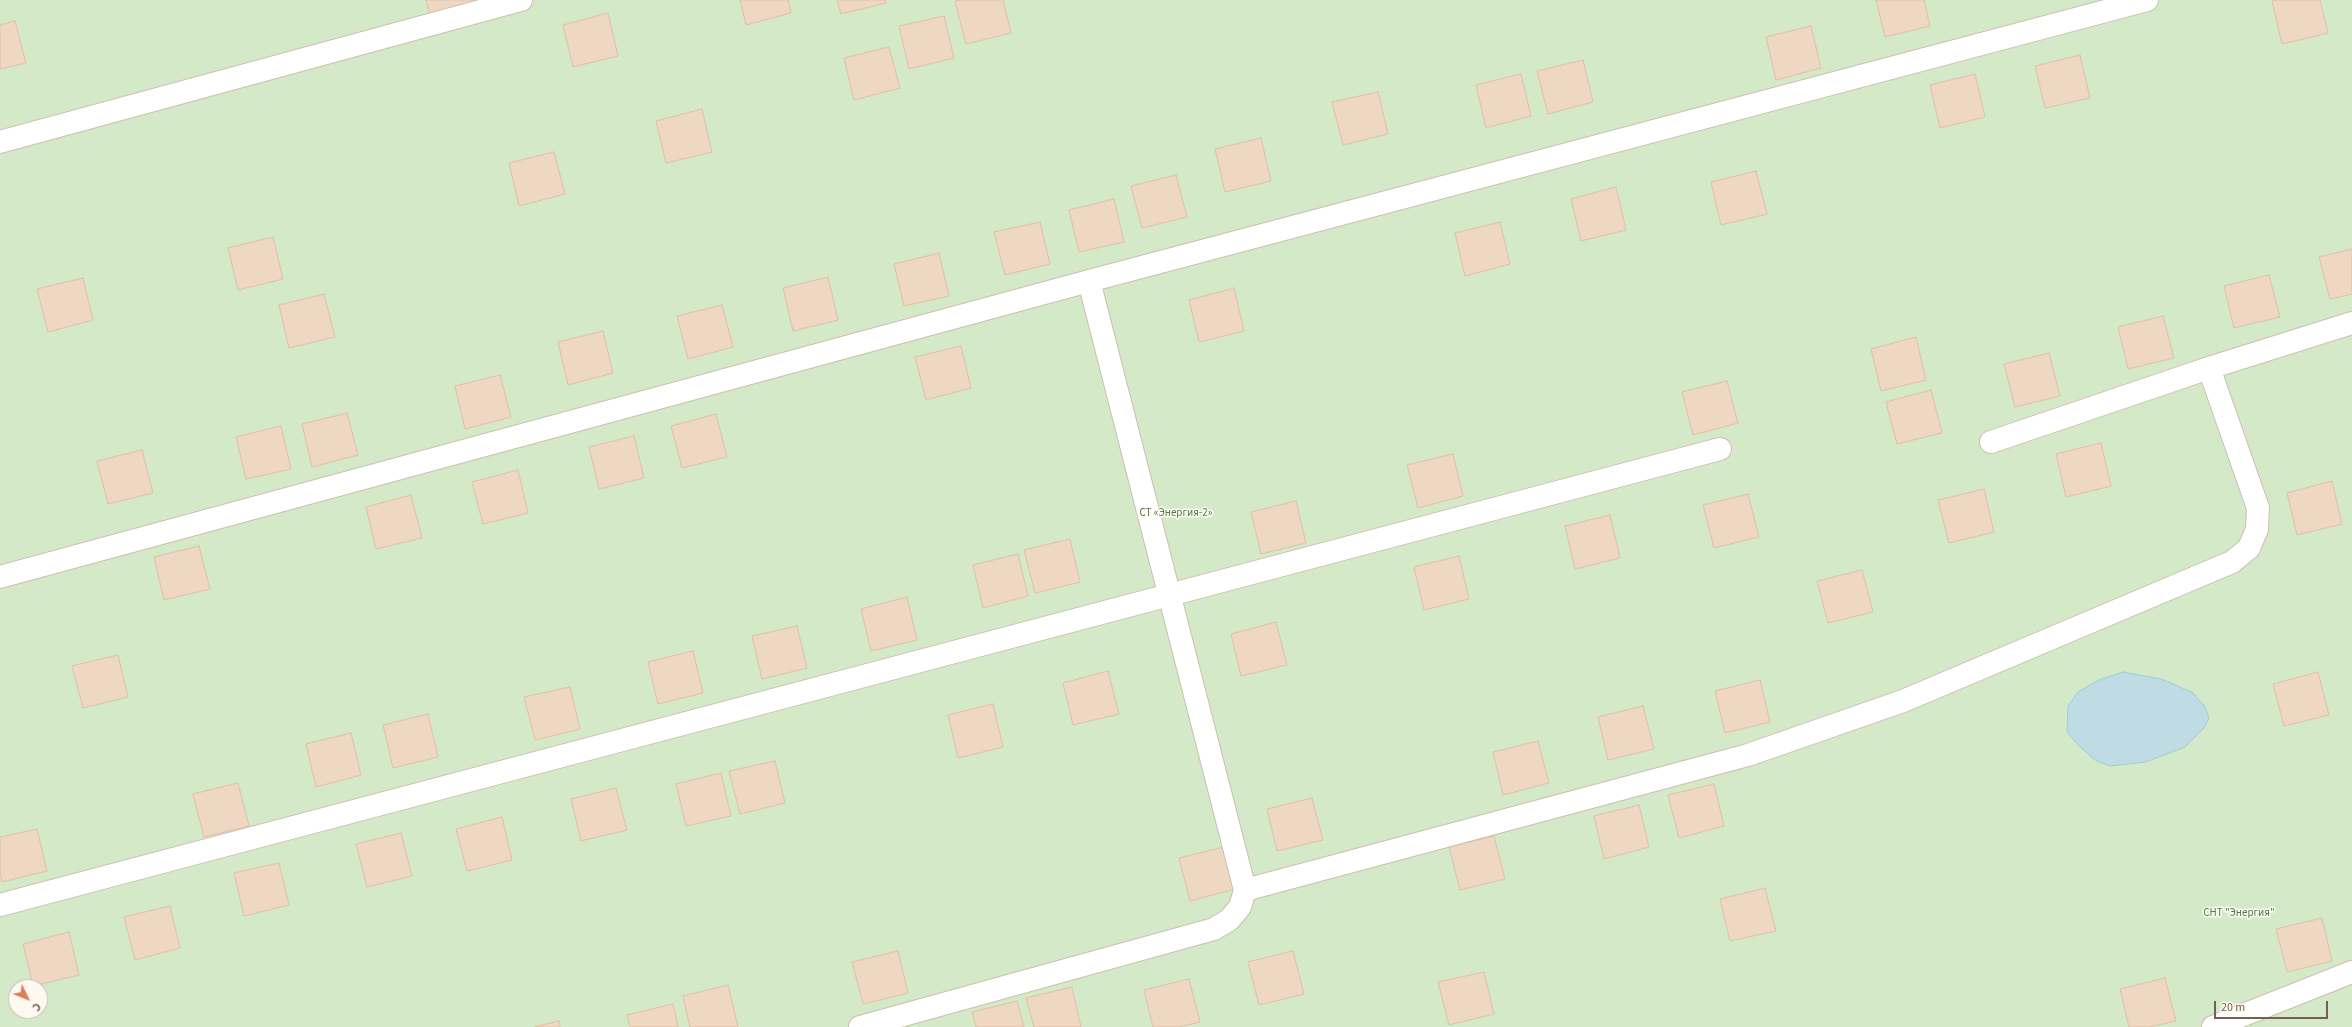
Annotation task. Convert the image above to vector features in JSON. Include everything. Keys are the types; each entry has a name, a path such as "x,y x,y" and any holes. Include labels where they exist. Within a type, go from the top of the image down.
{"lane":[{"path":"0,142 521,0"},
{"path":"0,577 1089,281 2147,0"},
{"path":"860,1027 1214,929 1229,920 1240,907 1244,890 1171,595 1089,281"},
{"path":"1991,442 2209,368 2352,323"},
{"path":"1244,890 1748,755 1903,701 2232,562 2248,548 2257,529 2258,508 2209,368"},
{"path":"0,905 1720,449"},
{"path":"2213,1027 2352,972"}],"green space":[{"name":"СТ «Энергия-2»","path":"0,0 2352,0 2352,1027 0,1027"}],"water":[{"path":"2123,672 2161,679 2192,692 2205,707 2209,718 2204,728 2185,747 2146,762 2110,766 2095,760 2078,745 2067,732 2068,706 2078,692 2099,680"}],"building":[{"path":"426,0 474,0 475,4 430,15"},
{"path":"740,0 788,0 791,13 746,25"},
{"path":"837,0 885,0 886,3 841,14"},
{"path":"1003,0 1011,33 966,44 955,1"},
{"path":"1876,0 1924,0 1930,26 1885,37"},
{"path":"2320,0 2328,33 2282,44 2272,1"},
{"path":"608,13 618,56 573,67 563,25"},
{"path":"944,16 954,58 909,69 899,26"},
{"path":"15,21 26,63 0,69 0,25"},
{"path":"1811,26 1821,68 1776,80 1766,37"},
{"path":"889,47 900,88 854,100 844,58"},
{"path":"2080,55 2090,98 2045,108 2035,66"},
{"path":"1583,60 1593,102 1548,114 1537,71"},
{"path":"1521,74 1531,116 1486,128 1476,85"},
{"path":"1975,74 1985,117 1940,128 1930,85"},
{"path":"1378,92 1388,134 1343,145 1332,102"},
{"path":"702,109 712,152 666,163 656,121"},
{"path":"1261,138 1271,181 1225,192 1215,149"},
{"path":"554,152 565,194 519,206 509,163"},
{"path":"1756,171 1767,214 1721,225 1711,182"},
{"path":"1176,175 1187,217 1142,228 1131,186"},
{"path":"1616,187 1626,230 1581,241 1571,199"},
{"path":"1114,199 1124,242 1079,252 1069,210"},
{"path":"1040,222 1050,264 1005,275 994,232"},
{"path":"1500,222 1510,264 1465,276 1455,233"},
{"path":"273,237 283,279 238,290 228,248"},
{"path":"2352,249 2352,294 2330,299 2319,257"},
{"path":"939,253 949,296 904,306 894,264"},
{"path":"2269,275 2280,317 2234,328 2224,286"},
{"path":"828,277 838,320 793,331 783,288"},
{"path":"83,278 93,320 48,332 37,289"},
{"path":"1234,288 1244,331 1199,342 1189,300"},
{"path":"324,294 335,337 289,348 279,305"},
{"path":"722,305 733,347 688,359 677,316"},
{"path":"2163,316 2174,358 2128,369 2118,327"},
{"path":"603,331 613,373 568,385 558,342"},
{"path":"1916,337 1926,380 1881,391 1871,349"},
{"path":"961,346 971,388 926,400 915,357"},
{"path":"2049,353 2060,396 2015,407 2004,364"},
{"path":"500,375 511,417 465,429 455,386"},
{"path":"1727,381 1738,423 1693,435 1682,392"},
{"path":"1931,390 1942,433 1897,444 1886,402"},
{"path":"347,413 358,455 312,467 302,424"},
{"path":"716,414 727,457 682,468 671,426"},
{"path":"281,426 291,469 246,479 236,437"},
{"path":"634,436 644,478 599,489 589,447"},
{"path":"2101,443 2111,486 2066,497 2056,454"},
{"path":"142,450 153,493 108,504 97,461"},
{"path":"1453,454 1463,496 1418,508 1407,465"},
{"path":"518,470 528,513 483,524 472,482"},
{"path":"2332,481 2342,524 2297,535 2287,493"},
{"path":"1984,489 1994,532 1949,543 1938,500"},
{"path":"1748,494 1759,537 1714,548 1703,505"},
{"path":"411,495 422,538 376,549 366,507"},
{"path":"1296,501 1306,543 1261,554 1251,512"},
{"path":"1610,515 1620,558 1575,569 1565,526"},
{"path":"1070,539 1080,582 1035,593 1024,550"},
{"path":"199,546 210,589 164,600 154,557"},
{"path":"1018,554 1028,596 983,608 973,565"},
{"path":"1459,556 1469,599 1424,610 1414,567"},
{"path":"1862,570 1873,612 1828,623 1817,581"},
{"path":"907,597 917,640 871,651 861,609"},
{"path":"1276,622 1287,665 1241,676 1231,634"},
{"path":"797,626 807,668 762,679 752,636"},
{"path":"693,651 703,693 658,704 648,662"},
{"path":"118,655 128,697 83,708 72,666"},
{"path":"1108,671 1119,714 1073,725 1063,683"},
{"path":"2318,672 2329,715 2284,726 2273,684"},
{"path":"1760,680 1770,722 1725,733 1715,691"},
{"path":"570,687 580,729 535,740 524,697"},
{"path":"993,704 1003,747 958,758 948,715"},
{"path":"1643,706 1654,749 1608,760 1598,717"},
{"path":"428,714 438,757 393,768 383,725"},
{"path":"351,733 361,775 316,787 306,744"},
{"path":"1538,741 1549,783 1503,795 1493,752"},
{"path":"775,761 785,803 740,814 729,771"},
{"path":"721,773 731,816 686,826 676,784"},
{"path":"238,783 249,826 204,837 193,794"},
{"path":"1714,784 1724,826 1679,838 1668,795"},
{"path":"616,788 627,830 581,841 571,799"},
{"path":"1312,798 1323,840 1277,851 1267,809"},
{"path":"1639,805 1649,847 1604,859 1594,816"},
{"path":"502,817 512,860 467,871 456,829"},
{"path":"37,829 47,871 2,882 0,873 0,837"},
{"path":"401,833 412,876 367,887 356,844"},
{"path":"1494,836 1505,879 1460,890 1449,847"},
{"path":"1224,847 1235,889 1190,901 1179,858"},
{"path":"279,863 289,905 244,916 234,873"},
{"path":"1765,888 1776,931 1730,941 1720,899"},
{"path":"170,906 180,948 135,960 124,917"},
{"path":"2322,918 2332,961 2287,972 2276,929"},
{"path":"69,932 79,975 48,982 48,979 31,979 23,944"},
{"path":"898,951 908,993 863,1004 852,962"},
{"path":"1293,951 1304,994 1259,1005 1248,962"},
{"path":"1484,972 1494,1014 1449,1025 1438,982"},
{"path":"2165,978 2176,1021 2149,1027 2129,1027 2120,989"},
{"path":"1189,979 1200,1022 1178,1027 1153,1027 1144,990"},
{"path":"728,985 738,1027 690,1027 683,996"},
{"path":"1072,987 1081,1027 1034,1027 1026,998"},
{"path":"1017,1001 1024,1027 976,1027 972,1012"},
{"path":"673,1004 678,1027 630,1027 627,1015"},
{"path":"559,1021 560,1027 534,1027"}],"park label":[{"name":"СНТ \"Энергия\"","path":"2239,914"}]}
